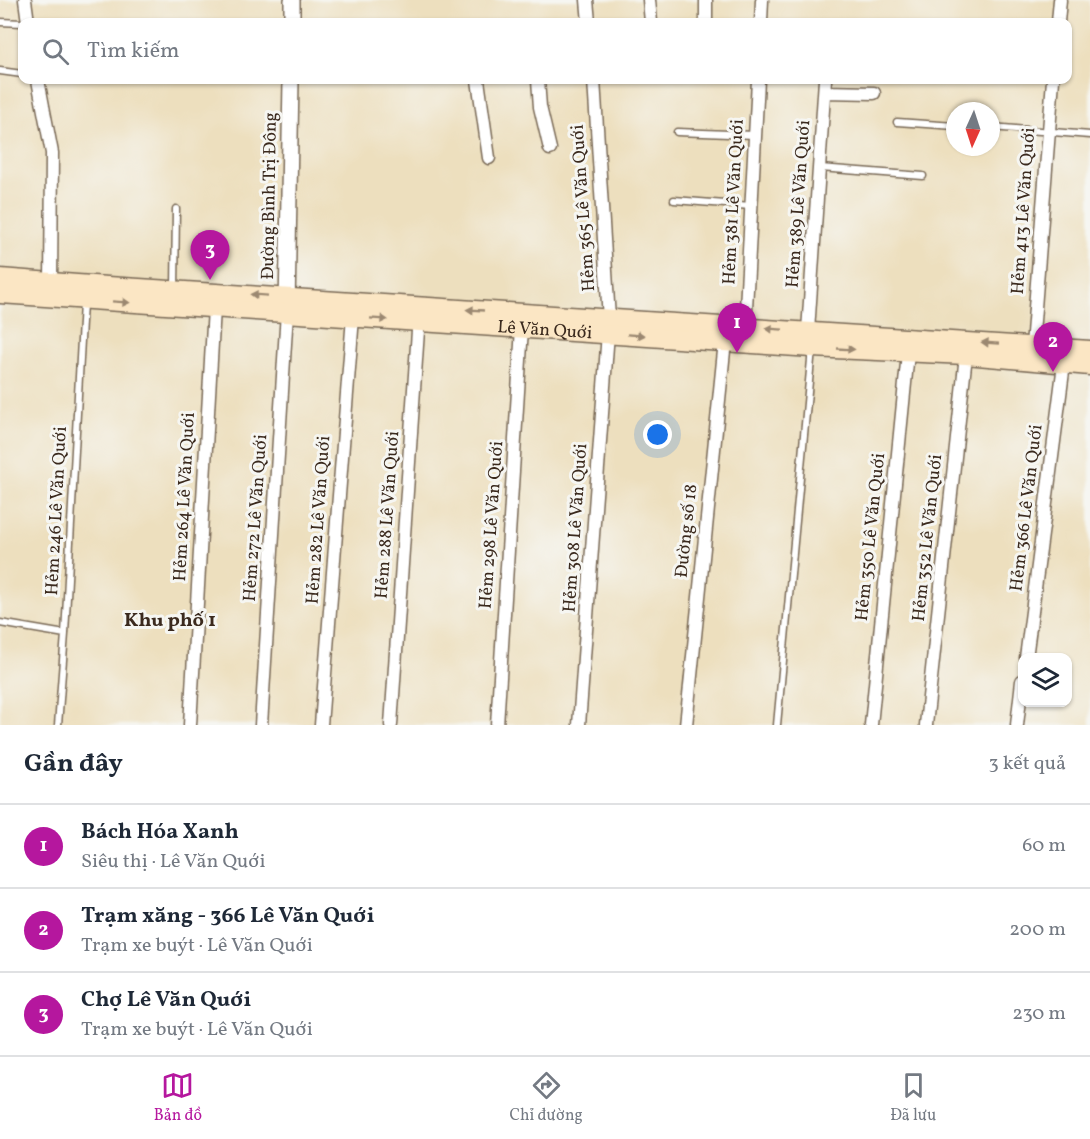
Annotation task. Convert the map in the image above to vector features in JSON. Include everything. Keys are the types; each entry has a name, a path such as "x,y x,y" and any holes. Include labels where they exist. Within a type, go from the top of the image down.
{"main road":[{"name":"Lê Văn Quới","path":"0,278 84,299 214,308 287,305 609,326 725,341 810,339 908,345 1032,346 1090,350"},
{"name":"Lê Văn Quới","path":"0,294 50,290 175,290 287,305 353,317 419,314 522,328 745,327 810,339"},
{"name":"Lê Văn Quới","path":"908,345 966,355 1090,366"}],"street":[{"path":"25,0 27,18"},
{"path":"292,0 292,18"},
{"path":"587,0 589,18"},
{"path":"649,0 651,18"},
{"path":"706,0 706,18"},
{"path":"761,18 762,0"},
{"path":"1058,18 1060,0"},
{"path":"39,84 52,153 50,290"},
{"name":"Đường Bình Trị Đông","path":"287,305 291,84"},
{"path":"479,84 489,158"},
{"path":"538,84 540,107 550,149"},
{"name":"Hẻm 365 Lê Văn Quới","path":"594,84 609,326"},
{"name":"Hẻm 381 Lê Văn Quới","path":"745,327 758,84"},
{"name":"Hẻm 413 Lê Văn Quới","path":"1032,346 1053,84"},
{"path":"825,86 874,93"},
{"name":"Hẻm 389 Lê Văn Quới","path":"810,339 825,86"},
{"name":"Hẻm 272 Lê Văn Quới","path":"261,725 287,305"},
{"name":"Hẻm 264 Lê Văn Quới","path":"190,725 214,308"},
{"name":"Hẻm 288 Lê Văn Quới","path":"391,725 419,314"},
{"name":"Hẻm 282 Lê Văn Quới","path":"321,725 353,317"},
{"name":"Hẻm 308 Lê Văn Quới","path":"579,725 609,326"},
{"name":"Hẻm 298 Lê Văn Quới","path":"498,725 522,328"},
{"name":"Đường số 18","path":"686,725 725,341"},
{"name":"Hẻm 350 Lê Văn Quới","path":"871,725 908,345"},
{"name":"Hẻm 352 Lê Văn Quới","path":"926,725 966,355"},
{"name":"Hẻm 366 Lê Văn Quới","path":"1027,653 1064,364"},
{"path":"1017,725 1019,707"}],"lane":[{"path":"0,22 18,23"},
{"path":"0,71 18,73"},
{"path":"897,122 946,125"},
{"path":"1000,128 1048,130 1090,135"},
{"path":"677,132 755,135"},
{"path":"820,168 923,176"},
{"path":"674,200 752,206"},
{"path":"175,290 176,209"},
{"name":"Hẻm 246 Lê Văn Quới","path":"57,725 65,634 84,299"},
{"path":"777,725 810,339"},
{"path":"0,623 65,634"}],"place":[{"name":"Chợ Lê Văn Quới","path":"210,280"},
{"name":"Bách Hóa Xanh","path":"737,353"},
{"name":"Trạm xăng - 366 Lê Văn Quới","path":"1053,372"}],"district":[{"name":"Khu phố 1","path":"170,621"}]}
